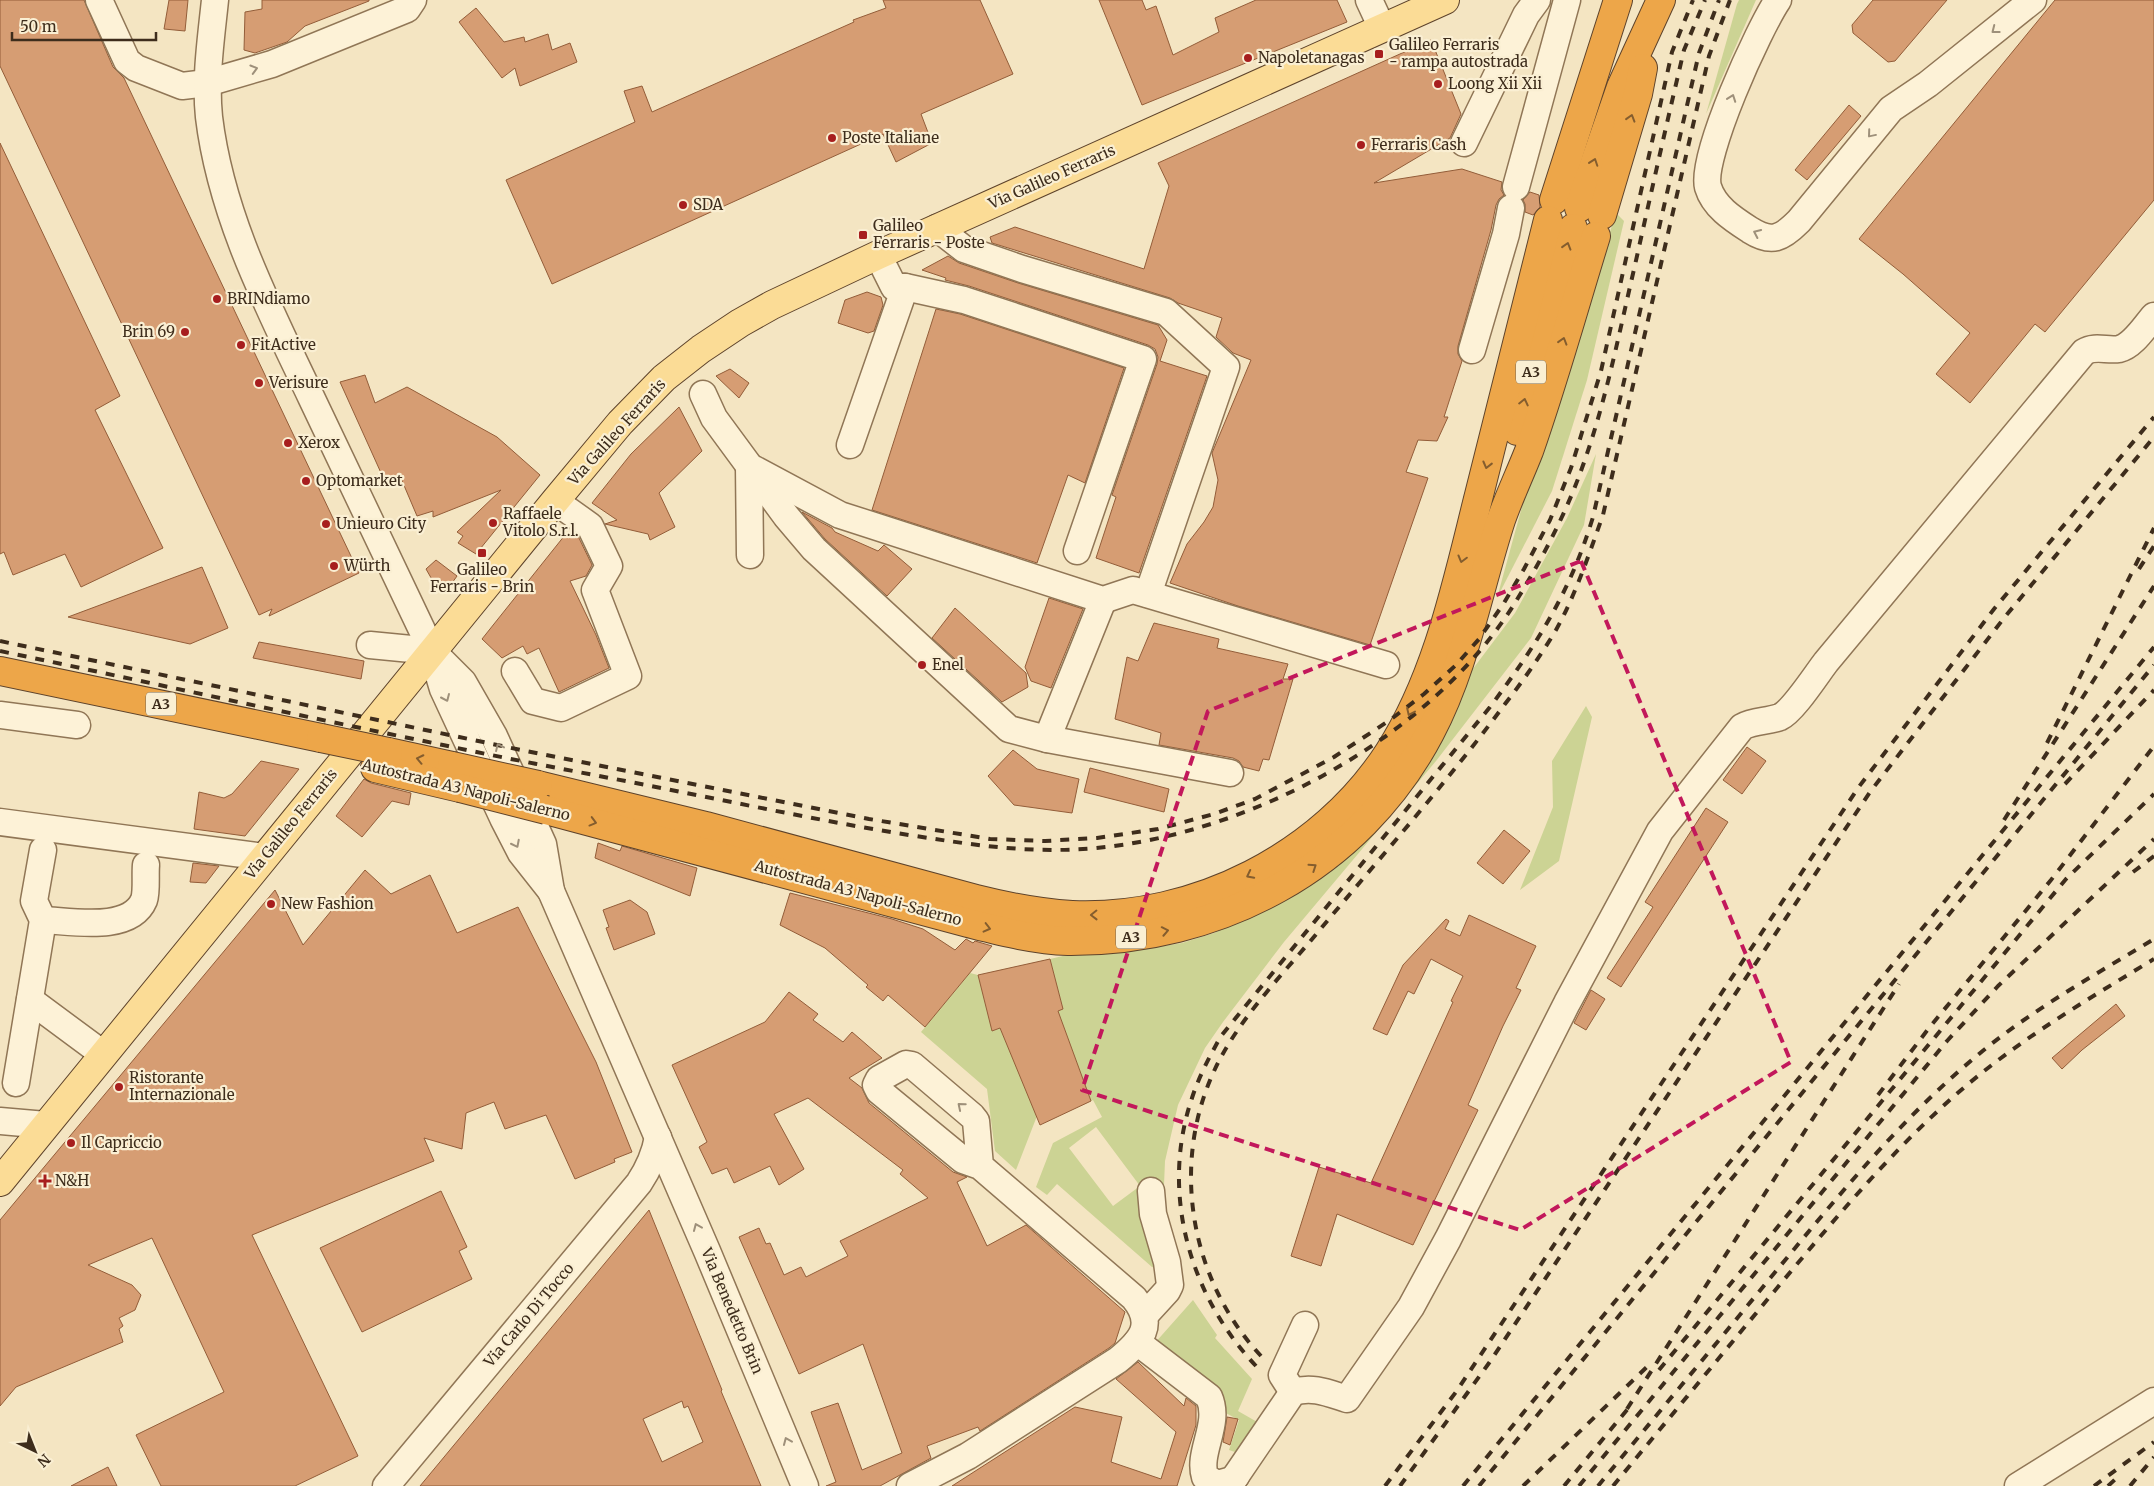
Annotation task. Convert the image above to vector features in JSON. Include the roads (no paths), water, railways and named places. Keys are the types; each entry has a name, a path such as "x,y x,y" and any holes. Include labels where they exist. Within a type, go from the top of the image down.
{"highway":[{"path":"1598,0 1607,34"},
{"name":"A3","path":"1575,218 1607,34 1618,0"},
{"name":"A3","path":"1575,218 1621,87 1656,8"},
{"name":"Autostrada A3 Napoli-Salerno","path":"0,671 542,797 706,826 1016,909 1075,915 1106,914 1165,906 1198,897 1249,876 1302,844 1344,807 1379,766 1399,734 1432,666 1475,512 1575,218"},
{"name":"Autostrada A3 Napoli-Salerno","path":"542,797 1007,933 1066,941 1118,939 1177,929 1209,920 1263,896 1314,866 1340,847 1366,821 1404,776 1430,732 1450,690 1502,519 1529,450 1575,218"},
{"name":"Autostrada A3 Napoli-Salerno","path":"0,689 315,745"}],"main road":[{"name":"Via Galileo Ferraris","path":"0,1182 555,501 620,423 682,363 740,323 772,305 937,228 1445,0"}],"street":[{"path":"99,0 119,55 136,68 182,86 207,83 272,64 406,8 413,0"},
{"path":"215,0 207,83 217,162 229,208 247,257 432,651"},
{"path":"1369,0 1382,28"},
{"path":"1464,143 1526,16 1537,0"},
{"path":"1472,350 1506,234 1514,197 1567,0"},
{"path":"1778,0 1743,67 1711,155 1707,174 1708,186 1713,199 1722,210 1752,231 1770,238 1785,235 1799,221 1891,109 1928,84 2033,0"},
{"path":"937,228 964,249 1022,269 1166,312 1226,367 1148,594"},
{"path":"878,255 894,287 905,287 964,300 1143,359 1077,551"},
{"path":"850,445 905,287"},
{"path":"1137,1342 1209,1397 1212,1408 1211,1427 1203,1461 1203,1470 1205,1477 1217,1484 1233,1481 1293,1392 1305,1388 1348,1399 1411,1308 1460,1217 1566,1003 1660,831 1742,728 1750,723 1774,719 1783,715 1790,708 1826,662 2084,352 2089,348 2117,349 2126,346 2154,316"},
{"path":"682,363 703,394 714,418 814,549 1009,729 1047,739 1230,773"},
{"path":"749,466 840,515 1102,600 1134,590 1386,665"},
{"path":"749,466 750,555"},
{"path":"515,671 533,700 561,708 628,676 595,590 609,566 590,526 555,501"},
{"path":"1047,739 1102,600"},
{"path":"370,645 432,651"},
{"name":"Via Benedetto Brin","path":"432,651 463,682 494,736 543,844 551,891 658,1136 805,1486"},
{"path":"0,715 77,725"},
{"path":"0,822 264,857"},
{"path":"16,1083 43,920 34,901 43,850"},
{"path":"43,920 107,923 131,916 144,900 146,865"},
{"path":"30,1000 103,1054"},
{"path":"0,1121 46,1125"},
{"name":"Via Carlo Di Tocco","path":"386,1486 639,1183 652,1160 658,1136"},
{"path":"927,1483 1118,1360 1137,1342 1145,1323 1145,1315 1134,1298 980,1166"},
{"path":"1145,1315 1167,1292 1170,1285 1167,1262 1153,1214 1151,1191"},
{"path":"1293,1392 1282,1376 1305,1325"},
{"path":"2018,1486 2154,1401"}],"railway":[{"path":"0,641 526,751 869,819 990,839 1045,841 1097,838 1158,829 1214,814 1255,799 1334,757 1390,720 1424,694 1456,665 1479,639 1504,603 1524,569 1550,520 1571,468 1601,371 1672,52 1693,0"},
{"path":"0,651 502,757 824,820 956,842 1002,848 1072,850 1155,839 1214,823 1273,800 1331,771 1385,737 1434,698 1477,654 1523,590 1560,521 1591,443 1612,367 1684,50 1705,0"},
{"path":"1256,1366 1233,1338 1213,1307 1198,1275 1187,1241 1181,1205 1179,1170 1183,1134 1192,1098 1201,1074 1221,1036 1490,707 1523,661 1563,594 1574,570 1593,517 1699,53 1719,0"},
{"path":"1261,1356 1237,1326 1218,1292 1203,1257 1194,1220 1191,1182 1193,1143 1201,1105 1215,1069 1247,1017 1459,764 1525,677 1556,630 1570,602 1603,515 1709,56 1730,0"},
{"path":"1385,1486 1456,1392 1858,788 1994,609 2154,417"},
{"path":"1400,1486 1489,1363 1870,792 2004,618 2154,437"},
{"path":"2047,743 2154,528"},
{"path":"2139,569 2154,546"},
{"path":"2004,820 2154,586"},
{"path":"1463,1486 2154,647"},
{"path":"1479,1486 2154,665"},
{"path":"2065,784 2154,690"},
{"path":"1878,1095 1929,1028 2051,880 2154,746"},
{"path":"1659,1370 2066,879 2154,794"},
{"path":"1579,1486 1947,1041 1998,986 2154,839"},
{"path":"2133,872 2154,856"},
{"path":"1598,1486 1842,1192 1921,1106 1979,1054 2021,1022 2154,939"},
{"path":"1613,1486 1818,1239 1865,1185 1914,1134 1967,1085 2012,1050 2058,1018 2154,959"},
{"path":"1627,1409 1899,984"},
{"path":"1523,1486 1651,1363"},
{"path":"1564,1486 1631,1405"},
{"path":"2094,1486 2154,1442"},
{"path":"2130,1486 2154,1457"},
{"path":"2108,1486 2121,1474"}],"place":[{"name":"Galileo Ferraris - rampa autostrada","path":"1379,54"},
{"name":"Napoletanagas","path":"1248,58"},
{"name":"Loong Xii Xii","path":"1438,84"},
{"name":"Poste Italiane","path":"832,138"},
{"name":"Ferraris Cash","path":"1361,145"},
{"name":"SDA","path":"683,205"},
{"name":"Galileo Ferraris - Poste","path":"863,235"},
{"name":"BRINdiamo","path":"217,299"},
{"name":"Brin 69","path":"185,332"},
{"name":"FitActive","path":"241,345"},
{"name":"Verisure","path":"259,383"},
{"name":"Xerox","path":"288,443"},
{"name":"Optomarket","path":"306,481"},
{"name":"Raffaele Vitolo S.r.l.","path":"493,523"},
{"name":"Unieuro City","path":"326,524"},
{"name":"Galileo Ferraris - Brin","path":"482,553"},
{"name":"Würth","path":"334,566"},
{"name":"Enel","path":"922,665"},
{"name":"New Fashion","path":"271,904"},
{"name":"Ristorante Internazionale","path":"119,1087"},
{"name":"Il Capriccio","path":"71,1143"},
{"name":"N&H","path":"45,1181"}]}
